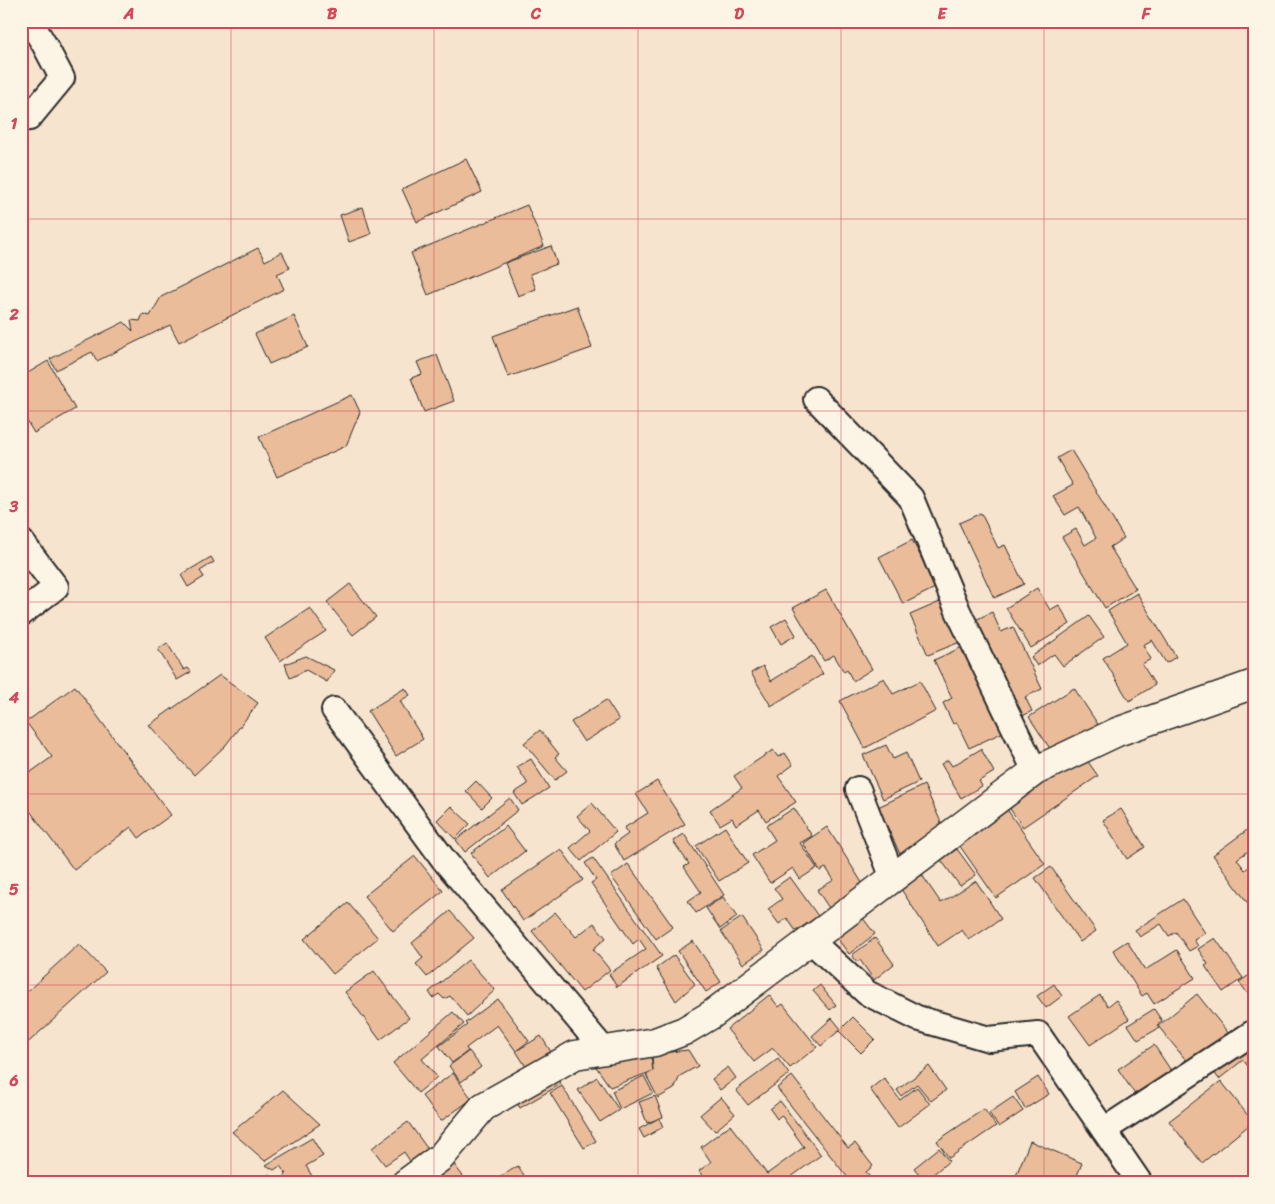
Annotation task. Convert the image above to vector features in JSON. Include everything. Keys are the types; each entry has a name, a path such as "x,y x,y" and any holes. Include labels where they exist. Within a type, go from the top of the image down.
{"street":[{"path":"21,119 29,118 62,78 30,21"},
{"path":"816,399 911,498 958,611 1035,771"},
{"path":"21,541 56,587 21,614"},
{"path":"406,1183 441,1157 483,1107 575,1055 656,1042 684,1031 711,1015 1035,771 1117,732 1254,684"},
{"path":"334,710 444,860 604,1050"},
{"path":"858,789 893,878"},
{"path":"810,940 867,993 917,1018 990,1039 1038,1034 1140,1183"},
{"path":"1104,1130 1254,1032"}],"building":[{"path":"466,159 482,192 417,222 402,189"},
{"path":"527,205 544,246 428,295 411,253"},
{"path":"363,207 371,234 349,242 340,215"},
{"path":"551,246 557,264 530,274 536,289 518,296 505,263"},
{"path":"258,248 265,261 282,252 290,268 277,274 284,289 179,342 170,325 97,361 92,352 56,370 50,359 124,322 133,331 131,320 140,321 143,314 150,316 161,297"},
{"path":"577,306 592,348 508,377 493,336"},
{"path":"294,316 308,347 269,364 255,334"},
{"path":"437,355 454,401 424,412 411,378 422,374 417,362"},
{"path":"48,361 75,409 34,433 21,411 21,377"},
{"path":"352,395 360,412 346,446 277,477 259,437"},
{"path":"1071,450 1124,538 1110,547 1136,589 1105,608 1062,537 1076,529 1085,545 1096,538 1079,507 1065,515 1053,496 1073,485 1057,458"},
{"path":"981,513 998,548 1005,545 1024,584 994,598 959,523"},
{"path":"912,540 937,587 903,604 879,557"},
{"path":"211,557 214,562 200,571 204,577 188,587 181,575"},
{"path":"350,584 376,617 353,635 327,602"},
{"path":"1037,588 1050,610 1059,605 1070,624 1031,648 1006,608"},
{"path":"826,590 872,669 853,681 847,670 844,672 834,655 824,661 793,608"},
{"path":"1137,593 1176,657 1166,663 1152,640 1143,645 1151,659 1142,664 1155,685 1129,701 1103,658 1127,643 1108,611"},
{"path":"942,601 960,642 928,655 910,615"},
{"path":"310,608 326,631 280,661 265,638"},
{"path":"992,612 1001,632 1013,627 1042,689 1025,697 1032,711 1017,719 971,622"},
{"path":"1089,616 1104,637 1063,666 1054,654 1037,666 1031,657"},
{"path":"786,618 796,635 781,644 771,627"},
{"path":"167,643 184,670 188,668 191,672 177,680 158,649"},
{"path":"969,644 1010,729 969,748 957,723 953,724 943,703 952,698 934,660"},
{"path":"306,656 334,670 327,682 306,670 290,678 285,664"},
{"path":"812,656 823,674 771,706 751,673 763,666 771,681"},
{"path":"220,675 258,703 225,746 194,775 149,725"},
{"path":"884,678 893,694 920,681 936,711 865,748 840,701"},
{"path":"75,686 171,815 139,838 131,827 74,870 21,799 21,779 52,757 26,722"},
{"path":"405,688 410,695 400,701 423,739 396,756 368,711"},
{"path":"1074,688 1101,729 1057,759 1029,717"},
{"path":"606,700 619,720 584,742 571,722"},
{"path":"540,730 559,754 555,757 567,771 555,780 524,743"},
{"path":"886,745 893,759 906,753 919,782 883,799 863,755"},
{"path":"981,749 994,772 979,781 982,786 961,798 941,764 948,760 952,766"},
{"path":"773,750 778,757 785,753 793,765 778,776 796,802 766,821 759,810 736,825 732,818 720,825 710,810 742,788 734,776"},
{"path":"1084,756 1098,776 1023,827 1008,806"},
{"path":"531,759 549,788 522,805 514,793 528,784 517,767"},
{"path":"476,781 492,798 482,808 466,791"},
{"path":"657,781 685,824 624,861 614,844 628,834 624,828 648,813 636,794"},
{"path":"924,785 946,833 900,854 878,807"},
{"path":"510,798 518,810 465,852 456,840"},
{"path":"592,803 616,832 581,861 570,848 590,831 577,816"},
{"path":"1004,805 1045,864 996,898 955,839"},
{"path":"451,806 470,824 455,839 437,820"},
{"path":"794,808 812,836 800,843 817,868 800,879 793,868 770,883 752,855 775,840 766,826"},
{"path":"1121,809 1145,847 1127,859 1103,820"},
{"path":"1254,825 1254,847 1237,859 1245,870 1250,866 1254,871 1254,912 1213,855"},
{"path":"506,826 525,851 490,878 471,853"},
{"path":"725,827 748,863 719,881 696,846"},
{"path":"827,827 866,889 831,911 817,890 834,880 826,868 820,871 803,843"},
{"path":"684,834 724,895 696,913 688,901 701,892 684,867 689,864 673,841"},
{"path":"561,849 583,880 523,921 502,890"},
{"path":"957,849 976,875 960,886 941,860"},
{"path":"415,856 443,891 393,931 364,896"},
{"path":"593,858 662,956 617,987 609,974 646,949 639,939 633,944 591,883 596,880 585,863"},
{"path":"628,864 673,927 656,939 611,876"},
{"path":"1051,867 1096,931 1080,942 1035,878"},
{"path":"918,869 941,903 976,881 1001,919 969,940 962,930 938,946 897,883"},
{"path":"790,877 818,916 796,931 787,918 779,924 768,909 782,899 774,888"},
{"path":"723,897 737,917 720,929 706,908"},
{"path":"1183,899 1205,933 1194,940 1198,946 1189,951 1176,932 1169,936 1161,924 1140,937 1135,930"},
{"path":"348,903 378,938 333,974 304,939"},
{"path":"450,911 474,938 427,977 416,964 423,958 412,943"},
{"path":"555,912 576,937 594,923 606,938 593,949 610,970 582,992 532,931"},
{"path":"859,913 875,934 849,954 833,933"},
{"path":"742,917 764,950 743,964 721,931"},
{"path":"875,938 894,964 874,980 860,960 857,962 852,955"},
{"path":"1215,938 1243,978 1223,992 1205,966 1208,964 1198,949"},
{"path":"693,941 721,982 706,992 678,951"},
{"path":"1127,941 1145,970 1177,950 1195,978 1154,1004 1147,993 1142,996 1113,950"},
{"path":"79,944 106,972 21,1049 21,997"},
{"path":"674,955 695,984 676,1001 656,968"},
{"path":"468,960 495,990 467,1016 450,996 444,999 439,994 433,998 429,992"},
{"path":"374,971 409,1018 380,1040 345,992"},
{"path":"1254,972 1254,1002 1239,982"},
{"path":"1054,984 1062,996 1046,1008 1037,996"},
{"path":"820,985 836,1005 830,1010 813,991"},
{"path":"1197,994 1229,1034 1190,1065 1158,1026"},
{"path":"769,995 779,1007 783,1004 817,1047 790,1068 773,1048 754,1062 727,1029"},
{"path":"1100,995 1108,1006 1116,1000 1129,1019 1090,1045 1069,1016"},
{"path":"498,999 529,1041 516,1051 497,1025 466,1048 468,1051 452,1063 439,1046 467,1025 465,1023"},
{"path":"1154,1009 1162,1021 1157,1025 1159,1028 1138,1040 1128,1025"},
{"path":"453,1012 464,1024 422,1059 437,1077 418,1093 393,1063"},
{"path":"853,1017 875,1039 861,1053 839,1031"},
{"path":"832,1018 841,1029 821,1046 812,1036"},
{"path":"1254,1034 1254,1074 1243,1060 1219,1079 1211,1068"},
{"path":"541,1036 553,1055 528,1070 516,1051"},
{"path":"1154,1045 1174,1075 1138,1099 1118,1069"},
{"path":"688,1050 698,1066 680,1076 674,1089 658,1098 646,1075 653,1071 652,1054"},
{"path":"469,1051 481,1067 461,1082 449,1066"},
{"path":"651,1056 653,1071 610,1087 590,1058"},
{"path":"778,1059 789,1074 748,1105 736,1090"},
{"path":"929,1066 946,1090 931,1101 917,1084 901,1096 897,1090"},
{"path":"728,1067 736,1078 720,1090 712,1079"},
{"path":"553,1070 561,1084 520,1108 512,1094"},
{"path":"453,1073 472,1099 441,1121 422,1096"},
{"path":"644,1076 653,1093 620,1109 612,1091"},
{"path":"792,1076 848,1148 855,1143 873,1166 866,1172 874,1183 852,1183 777,1088"},
{"path":"597,1077 619,1110 600,1122 578,1090"},
{"path":"1038,1077 1049,1094 1025,1109 1015,1092"},
{"path":"884,1078 900,1100 917,1087 930,1104 898,1128 870,1089"},
{"path":"1221,1081 1253,1122 1202,1163 1169,1121"},
{"path":"562,1086 596,1141 584,1148 550,1093"},
{"path":"283,1090 320,1124 265,1161 232,1132"},
{"path":"655,1096 663,1117 647,1123 639,1102"},
{"path":"721,1097 735,1114 715,1131 700,1115"},
{"path":"1013,1097 1023,1111 999,1127 989,1113"},
{"path":"780,1101 821,1155 783,1183 741,1183 739,1180 734,1183 707,1183 699,1171 711,1162 701,1147 730,1125 767,1174 804,1147 781,1115 777,1119 770,1109"},
{"path":"984,1109 996,1126 949,1158 937,1141"},
{"path":"659,1118 663,1127 644,1138 639,1129"},
{"path":"408,1122 430,1152 412,1164 404,1152 385,1165 372,1148"},
{"path":"312,1138 323,1156 306,1166 312,1176 300,1183 290,1183 284,1178 286,1174 280,1166 274,1170 266,1165"},
{"path":"1030,1141 1082,1163 1074,1183 1013,1183"},
{"path":"939,1148 949,1161 925,1181 914,1168"},
{"path":"453,1163 468,1183 428,1183"},
{"path":"518,1166 529,1183 501,1183 498,1178"},
{"path":"1254,1171 1254,1183 1238,1183"},
{"path":"269,1174 281,1183 263,1183"}]}
